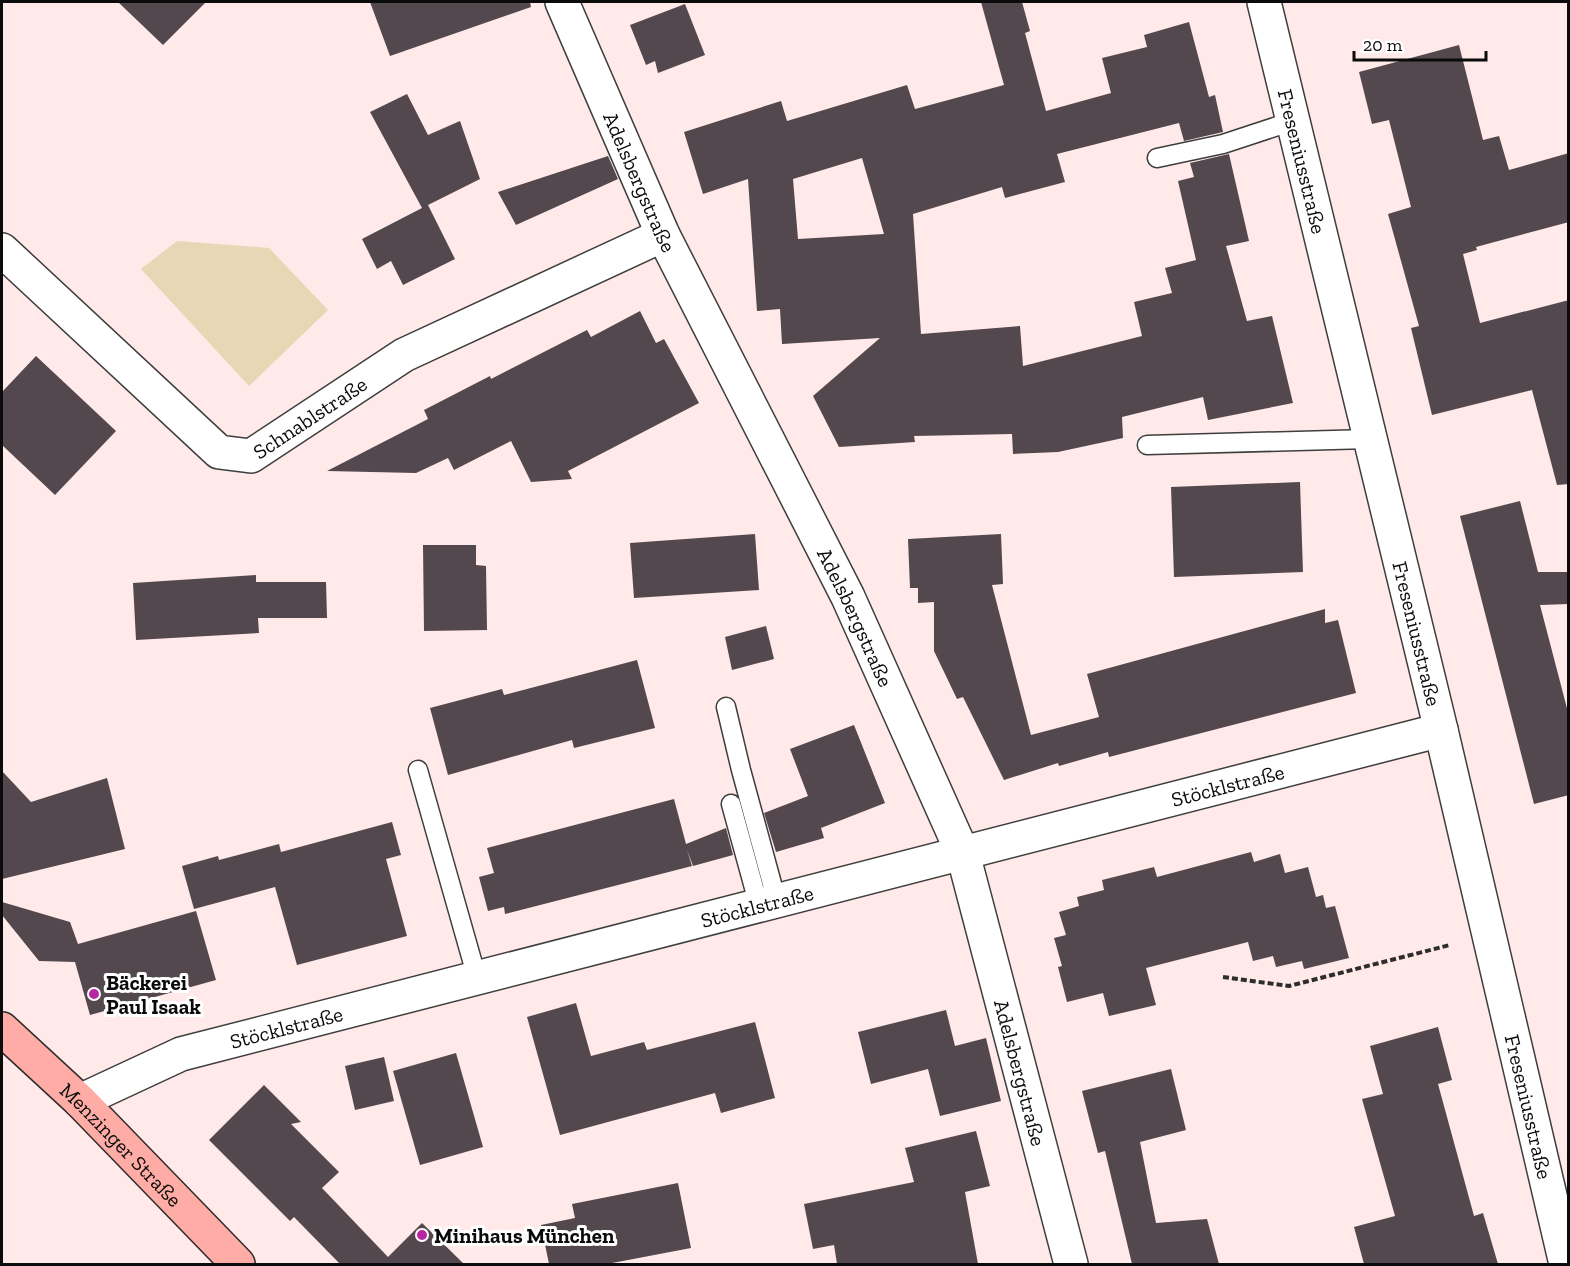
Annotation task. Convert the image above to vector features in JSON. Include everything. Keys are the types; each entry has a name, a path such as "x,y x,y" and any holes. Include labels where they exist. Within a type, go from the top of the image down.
{"street":[{"name":"Adelsbergstraße","path":"562,2 663,235 848,597 963,854 1071,1264"},
{"name":"Freseniusstraße","path":"1264,2 1441,730 1566,1264"},
{"name":"Schnablstraße","path":"2,250 219,452 251,456 404,355 663,235"},
{"name":"Stöcklstraße","path":"80,1101 181,1054 1441,730"},
{"name":"Menzinger Straße","path":"2,1029 80,1101 238,1264"}],"lane":[{"path":"1157,158 1222,144 1293,121"},
{"path":"1147,445 1369,438"},
{"path":"726,707 768,904"},
{"path":"418,770 477,978"},
{"path":"730,804 768,904"}],"path":[{"path":"1223,977 1289,986 1489,936"}],"shaded area":[{"path":"177,241 269,248 328,310 249,386 141,269"}],"building":[{"path":"118,2 206,2 163,45"},
{"path":"370,2 530,2 531,7 390,56"},
{"path":"981,2 1022,2 1030,31 1025,33 1046,111 1111,93 1102,58 1147,47 1144,35 1189,22 1209,97 1215,95 1223,132 1184,141 1179,123 1057,154 1065,182 1005,198 1002,187 913,214 921,334 1020,326 1023,366 1142,336 1134,302 1172,293 1165,268 1196,260 1178,181 1194,177 1190,163 1229,154 1249,241 1226,246 1247,321 1272,316 1293,403 1208,420 1203,397 1122,417 1123,438 1058,452 1013,454 1012,434 914,436 915,442 839,447 813,396 880,338 782,344 780,309 757,311 748,179 703,194 684,132 781,101 787,121 907,85 915,109 1004,85","holes":["862,158 884,234 798,239 793,179"]},
{"path":"685,4 705,55 658,73 655,61 646,65 630,25"},
{"path":"1459,45 1483,140 1499,136 1509,170 1569,153 1569,222 1476,247 1477,250 1463,254 1480,323 1569,300 1569,484 1557,485 1532,390 1432,415 1411,328 1419,326 1388,214 1411,207 1389,120 1372,124 1359,72"},
{"path":"407,94 428,135 460,121 480,179 428,205 455,259 403,285 391,261 377,269 362,239 422,208 370,112"},
{"path":"608,156 618,179 516,225 498,192"},
{"path":"640,311 656,343 664,339 699,403 568,471 572,479 531,482 511,441 454,470 448,458 416,473 327,471 428,419 424,410 490,376 491,379 587,330 591,337"},
{"path":"36,356 116,431 55,495 2,445 2,392"},
{"path":"1300,482 1303,572 1174,577 1171,487"},
{"path":"1520,501 1538,572 1569,572 1569,604 1540,605 1569,716 1569,795 1534,804 1460,516"},
{"path":"755,534 759,590 634,598 630,543"},
{"path":"1001,534 1003,584 992,585 1031,735 1099,717 1087,674 1325,609 1325,623 1338,620 1356,693 1109,757 1108,752 1059,766 1058,763 1004,780 963,697 957,699 934,651 934,602 918,603 918,588 910,588 908,539"},
{"path":"423,545 476,545 476,565 486,566 487,630 424,631"},
{"path":"256,575 256,582 326,582 327,618 258,618 259,633 136,640 133,583"},
{"path":"766,626 774,659 732,670 725,637"},
{"path":"637,660 655,728 574,748 572,740 448,775 430,708 502,689 504,695"},
{"path":"854,725 885,803 821,828 824,838 776,852 764,813 808,796 790,749"},
{"path":"2,771 31,802 107,778 125,849 2,879"},
{"path":"674,799 686,844 726,828 733,855 693,866 687,850 692,866 505,914 504,907 488,911 479,877 494,873 487,848"},
{"path":"392,822 401,855 386,859 407,936 297,965 275,887 194,909 182,866 218,856 219,860 279,844 281,852"},
{"path":"1251,852 1254,862 1280,854 1285,873 1308,867 1316,897 1323,895 1326,908 1335,906 1349,958 1304,969 1302,961 1276,967 1273,956 1253,961 1248,942 1146,968 1156,1005 1109,1016 1103,993 1067,1002 1058,967 1062,966 1054,938 1066,935 1059,912 1079,906 1077,897 1104,890 1102,880 1154,867 1157,877"},
{"path":"2,902 70,922 78,944 196,911 216,980 90,1015 75,962 39,961 2,915"},
{"path":"576,1003 591,1056 644,1042 647,1050 755,1022 775,1098 721,1113 715,1093 560,1135 527,1017"},
{"path":"946,1010 955,1046 986,1038 1001,1101 940,1116 928,1069 871,1084 858,1032"},
{"path":"1438,1027 1452,1080 1438,1084 1474,1216 1483,1213 1498,1264 1364,1264 1354,1227 1395,1216 1362,1099 1383,1094 1370,1046"},
{"path":"456,1053 483,1147 420,1165 393,1071"},
{"path":"384,1057 394,1101 355,1110 345,1066"},
{"path":"1171,1069 1186,1130 1140,1142 1156,1223 1207,1219 1219,1264 1132,1264 1105,1151 1098,1153 1082,1091"},
{"path":"264,1085 301,1122 291,1124 339,1172 322,1188 388,1257 422,1223 464,1264 340,1264 294,1217 290,1221 209,1140"},
{"path":"976,1131 990,1186 965,1192 978,1264 837,1264 834,1245 813,1249 804,1204 914,1182 905,1148"},
{"path":"678,1183 691,1248 607,1264 549,1264 541,1225 575,1218 572,1204"}],"place":[{"name":"Bäckerei Paul Isaak","path":"94,994"},
{"name":"Minihaus München","path":"422,1235"}]}
